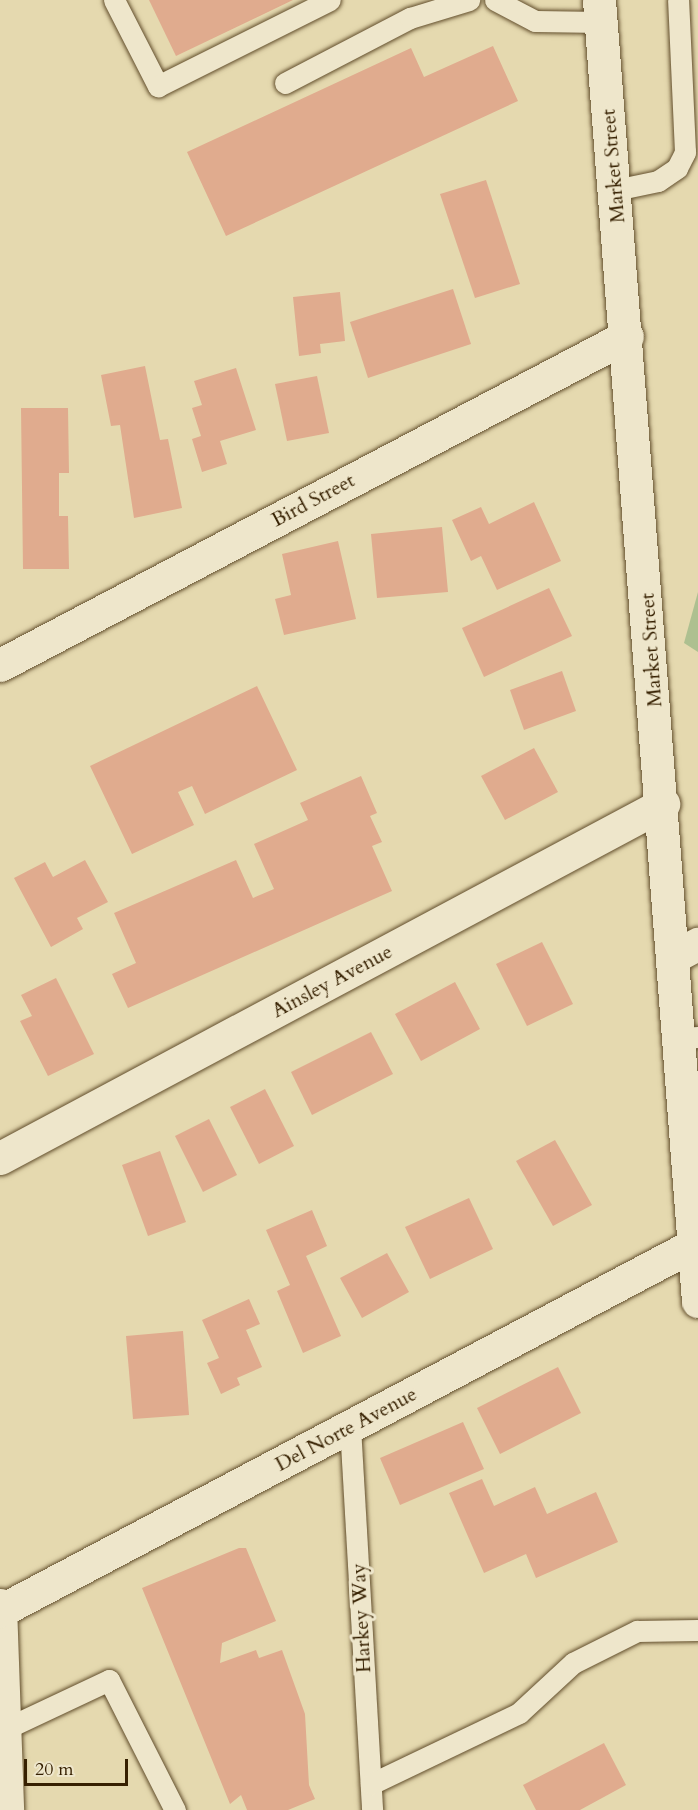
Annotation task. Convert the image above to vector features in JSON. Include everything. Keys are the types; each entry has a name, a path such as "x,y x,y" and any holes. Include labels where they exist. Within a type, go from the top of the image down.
{"street":[{"name":"Market Street","path":"600,11 663,804 687,950 691,1246 698,1301"},
{"name":"Bird Street","path":"0,665 627,336"},
{"name":"Ainsley Avenue","path":"0,1158 663,804"},
{"name":"Del Norte Avenue","path":"0,1611 691,1246"},
{"path":"0,1605 8,1810"}],"lane":[{"path":"114,0 158,86 330,0"},
{"path":"285,83 410,18 470,0"},
{"path":"495,0 535,21 600,11"},
{"path":"615,190 658,181 677,168 685,152 678,0"},
{"name":"Harkey Way","path":"350,1426 372,1810"},
{"path":"371,1784 519,1713 573,1663 637,1631 698,1630"},
{"path":"5,1730 109,1680 175,1810"}],"green space":[{"path":"698,592 698,652 684,643"}],"building":[{"path":"149,0 293,0 176,56"},
{"path":"493,46 518,101 226,236 187,152 411,48 424,77"},
{"path":"486,180 520,284 475,298 440,194"},
{"path":"453,289 471,344 368,378 350,322"},
{"path":"340,292 345,341 320,344 321,353 299,356 293,297"},
{"path":"145,366 160,440 168,439 182,508 134,518 120,425 111,426 101,375"},
{"path":"236,368 256,430 220,441 227,464 202,472 192,439 201,436 192,408 202,405 194,381"},
{"path":"317,376 329,433 287,441 275,384"},
{"path":"21,408 68,408 69,473 59,473 59,516 68,516 69,569 23,569"},
{"path":"534,502 561,561 497,590 481,556 471,561 452,520 481,507 489,524"},
{"path":"442,527 448,592 377,598 371,534"},
{"path":"338,541 356,619 284,635 275,599 291,595 282,554"},
{"path":"549,588 572,636 484,677 462,628"},
{"path":"562,671 576,711 524,730 510,690"},
{"path":"257,686 297,770 205,814 192,786 178,792 194,825 132,854 90,766"},
{"path":"534,748 558,792 505,820 481,776"},
{"path":"361,776 377,813 370,816 382,842 372,846 392,891 128,1008 112,974 136,963 114,913 236,860 253,898 274,889 254,844 308,820 300,803"},
{"path":"85,860 108,902 77,918 83,929 51,947 14,878 45,862 53,877"},
{"path":"542,942 573,1004 527,1026 496,964"},
{"path":"56,978 94,1054 48,1076 20,1021 32,1016 21,995"},
{"path":"455,982 480,1029 421,1061 395,1014"},
{"path":"371,1032 393,1074 312,1115 291,1072"},
{"path":"265,1089 294,1146 259,1164 230,1107"},
{"path":"209,1119 237,1175 203,1192 175,1136"},
{"path":"555,1140 592,1205 553,1226 516,1161"},
{"path":"160,1151 186,1222 148,1236 122,1165"},
{"path":"469,1198 493,1249 430,1279 405,1227"},
{"path":"312,1210 327,1246 306,1256 341,1336 303,1353 277,1291 290,1285 266,1230"},
{"path":"387,1253 409,1292 362,1318 340,1278"},
{"path":"249,1299 260,1324 246,1330 262,1367 237,1378 240,1385 221,1394 207,1363 219,1358 202,1320"},
{"path":"183,1331 189,1415 133,1419 126,1336"},
{"path":"558,1367 581,1413 500,1454 477,1408"},
{"path":"463,1422 484,1469 400,1505 380,1458"},
{"path":"482,1479 494,1506 535,1487 547,1514 596,1492 618,1542 536,1578 526,1554 484,1573 449,1493"},
{"path":"239,1548 246,1548 276,1621 222,1643 220,1663 256,1650 259,1658 282,1650 305,1714 309,1785 315,1799 288,1810 247,1810 241,1795 230,1804 142,1588"},
{"path":"604,1743 626,1785 580,1810 536,1810 523,1785"}]}
